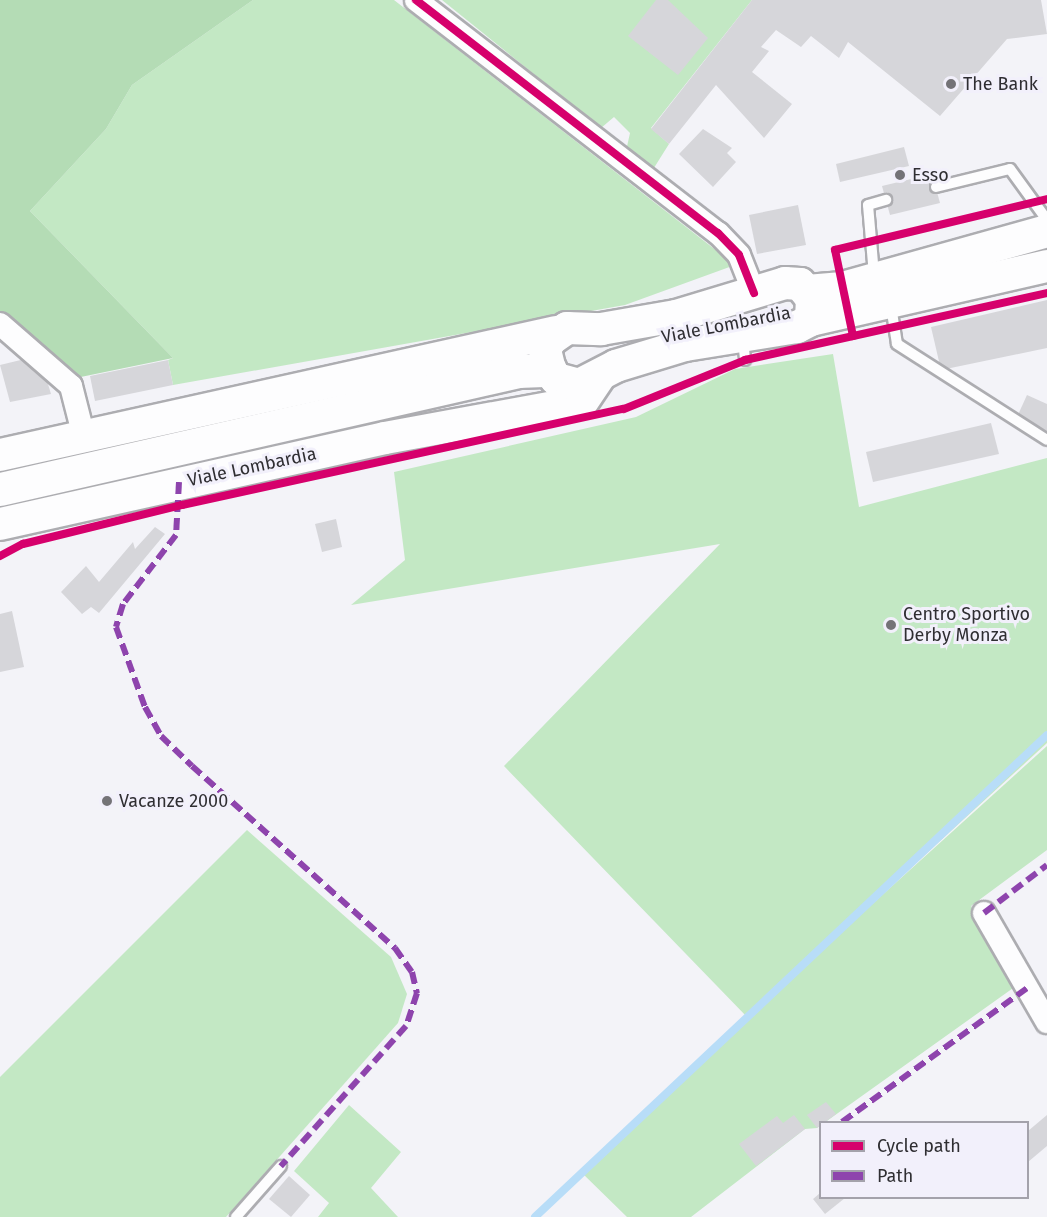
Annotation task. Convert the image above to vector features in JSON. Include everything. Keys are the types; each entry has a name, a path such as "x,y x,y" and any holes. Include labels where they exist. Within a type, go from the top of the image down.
{"highway":[{"path":"0,489 518,371 550,370"}],"main road":[{"name":"Viale Lombardia","path":"882,291 1047,231"},
{"name":"Viale Lombardia","path":"550,370 567,384 599,377 616,366 685,345 744,349 809,306 882,291 1047,266"},
{"name":"Viale Lombardia","path":"0,455 556,332 676,316 785,283 800,284 809,306"},
{"path":"550,370 546,350 556,332"},
{"name":"Viale Lombardia","path":"0,524 385,438 582,402 599,377"}],"street":[{"path":"416,0 718,232 739,255 754,293"},
{"path":"0,324 71,386 84,437"},
{"path":"984,913 1047,1022"}],"lane":[{"path":"936,188 1010,169 1047,220"},
{"path":"886,200 868,205 882,291 897,344 1047,440"},
{"path":"236,1217 281,1166"}],"green space":[{"path":"0,0 253,0 132,85 106,129 30,211 173,358 71,379 0,316"},
{"path":"253,0 394,0 735,265 625,305 173,385 168,360 173,358 30,211 106,129 132,85"},
{"path":"442,0 752,0 651,128 669,144 652,171 626,151 630,133 614,117 601,128"},
{"path":"833,354 859,507 1047,458 1047,743 786,982 1047,746 1047,850 971,906 1016,986 827,1121 819,1121 817,1128 805,1129 691,1217 627,1217 582,1173 748,1018 504,766 720,544 351,605 405,560 394,472 636,417 735,369"},
{"path":"247,830 391,957 407,994 398,1023 226,1217 0,1217 0,1077"},
{"path":"349,1105 401,1152 371,1188 398,1217 318,1217 329,1203 294,1171"}],"building":[{"path":"656,0 668,0 708,38 678,75 628,36"},
{"path":"752,0 1041,0 1047,34 1007,39 940,116 848,42 839,58 811,36 801,47 776,30 761,47 769,51 752,72 792,104 764,138 716,85 669,144 651,129"},
{"path":"703,129 732,148 727,153 736,162 713,187 679,154"},
{"path":"904,147 909,166 840,182 836,164"},
{"path":"932,174 940,203 890,215 882,186"},
{"path":"798,205 806,245 757,254 749,215"},
{"path":"1047,300 1047,348 941,370 931,327"},
{"path":"29,358 44,371 51,394 10,402 0,365"},
{"path":"168,360 173,385 95,401 90,376"},
{"path":"1027,395 1047,404 1047,431 1017,417"},
{"path":"991,423 999,454 873,482 866,452"},
{"path":"336,519 342,547 322,552 315,524"},
{"path":"155,527 165,534 99,613 91,607 82,614 61,592 86,566 99,582 133,542 135,549"},
{"path":"12,611 24,667 0,672 0,614"},
{"path":"826,1102 836,1114 826,1121 819,1121 817,1128 807,1115"},
{"path":"794,1115 805,1129 756,1166 739,1144 777,1116 783,1123"},
{"path":"1047,1115 1047,1146 1029,1161 1029,1130"},
{"path":"289,1176 310,1195 291,1217 269,1199"},
{"path":"819,1194 819,1199 844,1199 825,1214 813,1199"}],"waterway":[{"path":"535,1217 1047,735"}],"marked path":[{"path":"179,482 176,535 123,604 116,627 145,707 161,736 192,766 395,948 412,972 417,993 406,1026 281,1166"},
{"path":"984,913 1047,865"},
{"path":"843,1121 1027,988"}],"cycle path":[{"path":"416,0 718,233 739,255 754,293"},
{"path":"853,336 835,250 1047,199"},
{"path":"0,556 23,544 182,505 624,409 745,360 1047,293"}],"place":[{"name":"The Bank","path":"951,84"},
{"name":"Esso","path":"900,175"},
{"name":"Centro Sportivo Derby Monza","path":"891,625"},
{"name":"Vacanze 2000","path":"107,801"}]}
